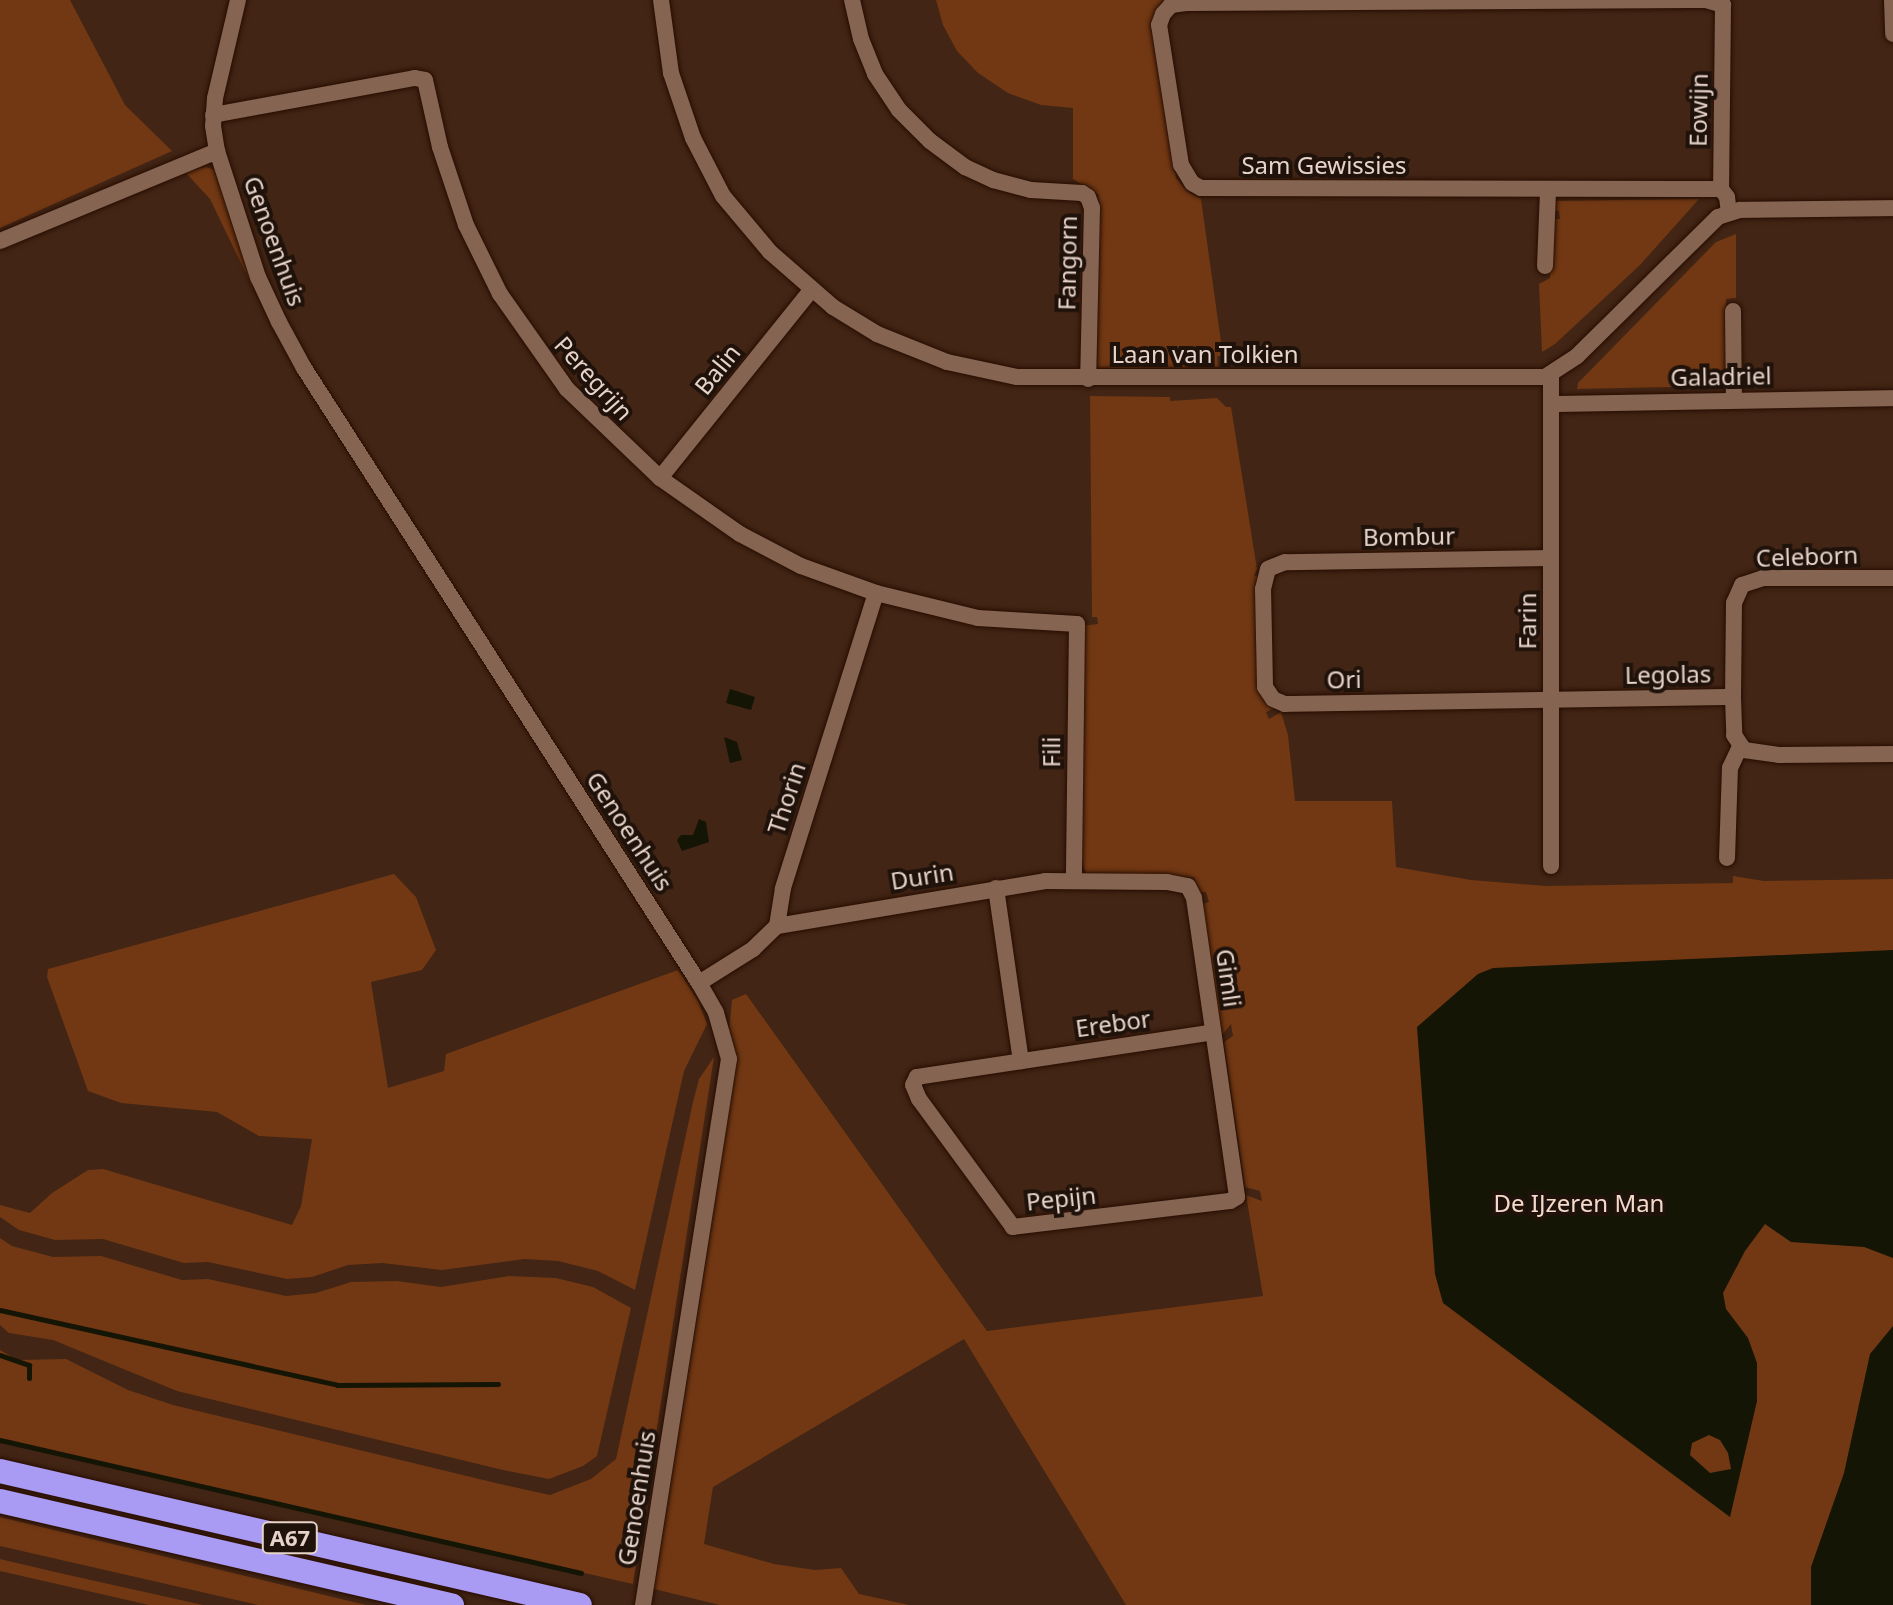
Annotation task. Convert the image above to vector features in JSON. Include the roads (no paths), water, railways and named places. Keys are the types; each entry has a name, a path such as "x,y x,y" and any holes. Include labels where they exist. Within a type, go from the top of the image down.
{"highway":[{"name":"A67","path":"0,1471 580,1605"},
{"name":"A67","path":"0,1501 452,1605"}],"street":[{"name":"Genoenhuis","path":"238,0 213,115 217,151 258,277 304,368 699,983 716,1013 729,1059 643,1605"},
{"name":"Laan van Tolkien","path":"661,0 671,73 682,112 723,196 750,229 811,290 877,334 947,362 1017,377 1551,375"},
{"name":"Fangorn","path":"852,0 861,39 875,74 899,110 930,141 965,167 993,180 1031,190 1082,193 1088,197 1092,208 1088,379"},
{"name":"Sam Gewissies","path":"1721,189 1201,188 1192,183 1181,165 1159,25 1171,5 1706,0 1723,5"},
{"path":"1892,0 1893,34"},
{"name":"Eowijn","path":"1723,5 1721,189 1727,197 1729,213"},
{"name":"Peregrijn","path":"213,115 415,78 425,80 440,147 466,225 500,294 567,389 660,478 740,534 801,566 876,593 978,618 1077,624"},
{"path":"0,241 217,151"},
{"path":"1545,266 1548,190"},
{"path":"1551,375 1577,356 1711,222 1729,213 1740,210 1893,208"},
{"name":"Balin","path":"660,478 811,290"},
{"path":"1733,311 1734,400"},
{"name":"Farin","path":"1551,375 1551,866"},
{"name":"Galadriel","path":"1551,404 1893,398"},
{"name":"Bombur","path":"1268,569 1285,562 1551,558"},
{"name":"Ori","path":"1268,569 1263,589 1263,678 1268,694 1278,702 1551,699"},
{"name":"Celeborn","path":"1733,697 1734,603 1742,585 1763,578 1893,578"},
{"name":"Thorin","path":"777,926 783,888 876,593"},
{"name":"Fili","path":"1074,880 1077,624"},
{"name":"Legolas","path":"1551,699 1733,697 1734,735 1740,747 1730,768 1727,858"},
{"path":"1740,747 1752,752 1779,755 1893,754"},
{"name":"Durin","path":"777,926 996,888 1074,880"},
{"name":"Gimli","path":"1074,880 1167,882 1188,886 1194,898 1238,1191"},
{"path":"996,888 1021,1061"},
{"path":"699,983 753,949 777,926"},
{"name":"Erebor","path":"914,1080 922,1074 1213,1032"},
{"name":"Pepijn","path":"914,1080 919,1099 1013,1227 1230,1201 1238,1191"}],"waterway":[{"path":"0,1310 337,1385 498,1384"},
{"path":"0,1355 29,1365 29,1378"},
{"path":"0,1440 581,1573"}],"park label":[{"name":"De IJzeren Man","path":"1579,1203"}]}
